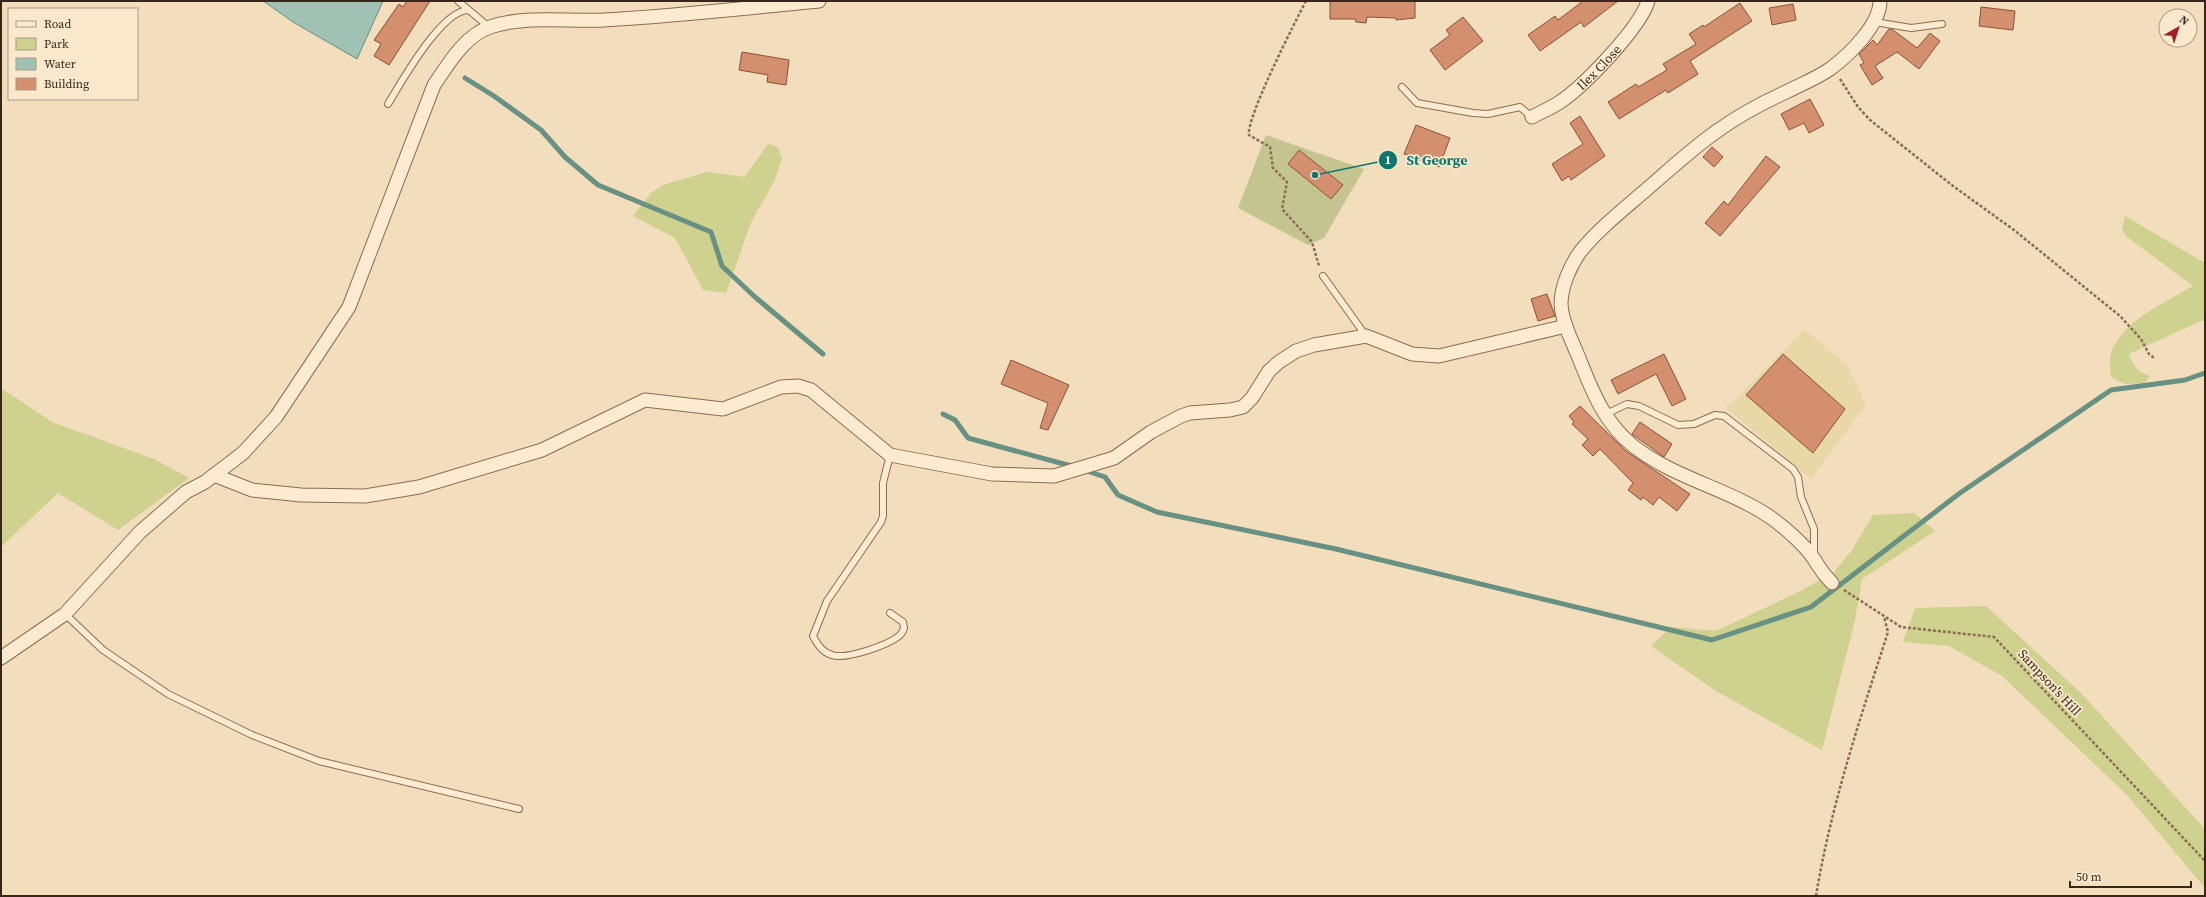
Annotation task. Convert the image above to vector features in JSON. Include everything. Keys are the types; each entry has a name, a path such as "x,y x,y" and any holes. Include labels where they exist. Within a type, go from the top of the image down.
{"street":[{"path":"1,658 65,614 140,532 186,492 214,475 243,453 276,417 349,307 434,85 467,42 489,28 512,22 603,20 769,4 819,1"},
{"name":"Ilex Close","path":"1532,117 1560,102 1586,81 1622,41 1646,8 1648,1"},
{"path":"1837,586 1820,572 1814,558 1785,529 1745,502 1651,459 1631,444 1611,425 1592,392 1566,326 1561,305 1569,271 1579,253 1601,230 1668,170 1719,129 1758,106 1830,68 1851,49 1875,22 1880,1"},
{"path":"214,475 252,490 301,495 365,496 419,487 542,450 645,400 723,409 781,388 798,386 811,390 890,455 992,474 1054,476 1114,458 1151,432 1190,412 1230,410 1243,407 1252,398 1278,362 1296,351 1335,340 1366,336 1412,354 1439,356 1566,326"}],"lane":[{"path":"458,1 489,28"},
{"path":"388,104 432,37 452,15 460,10 468,10"},
{"path":"1875,22 1911,28 1942,24"},
{"path":"1402,87 1417,103 1473,113 1488,114 1520,107 1532,117"},
{"path":"1322,276 1366,336"},
{"path":"1604,414 1627,404 1639,406 1678,425 1694,424 1714,415 1730,418 1793,469 1798,477 1801,497 1814,529 1814,558"},
{"path":"890,455 883,483 883,516 827,601 813,636 825,652 833,656 855,653 880,645 901,635 904,628 903,622 890,612"},
{"path":"65,614 103,650 168,694 252,735 319,761 519,809"}],"path":[{"path":"1306,1 1255,108 1248,130 1249,135 1270,147 1272,168 1287,182 1282,209 1312,242 1322,276"},
{"path":"1830,68 1870,120 1953,186 2014,230 2120,316 2141,339 2149,354 2154,358"},
{"name":"Sampson's Hill","path":"1837,586 1901,627 1994,637 2205,861"},
{"path":"1816,896 1824,852 1837,796 1888,632 1884,616"}],"shaded area":[{"path":"1804,329 1848,366 1866,405 1811,479 1725,407 1734,401"}],"green space":[{"path":"1266,135 1364,169 1324,238 1308,245 1238,208"},
{"path":"768,144 778,147 782,159 774,182 752,220 726,293 703,290 675,238 633,216 651,193 663,185 707,172 745,177"},
{"path":"2125,216 2205,263 2205,319 2129,354 2139,371 2150,375 2145,383 2125,384 2111,377 2110,361 2114,346 2121,335 2132,324 2144,315 2193,286 2127,237 2122,229"},
{"path":"1,388 52,422 154,459 189,478 118,530 58,493 1,547"},
{"path":"1914,513 1935,531 1862,579 1855,620 1822,750 1716,691 1651,646 1671,627 1716,631 1799,592 1834,572 1852,550 1873,515"},
{"path":"1986,606 2081,693 2205,829 2205,888 2127,795 2002,676 1949,646 1903,642 1915,608"}],"water":[{"path":"263,1 383,1 357,59 293,22"}],"building":[{"path":"407,1 430,1 389,65 374,56 381,44 374,40 399,4 403,7"},
{"path":"1330,1 1415,1 1415,18 1396,20 1396,18 1367,17 1366,23 1356,22 1355,19 1330,19"},
{"path":"1583,1 1618,1 1584,27 1581,22 1540,51 1528,35 1555,16 1558,20"},
{"path":"1740,3 1752,21 1690,61 1698,74 1668,93 1666,90 1619,119 1608,102 1636,84 1638,87 1667,70 1663,64 1696,44 1689,34 1703,25 1704,27"},
{"path":"1793,4 1796,20 1772,25 1769,8"},
{"path":"1981,7 2015,11 2013,30 1979,26"},
{"path":"1463,17 1483,41 1445,70 1430,50 1450,35 1446,30"},
{"path":"1889,29 1893,30 1917,48 1930,33 1940,41 1919,69 1897,52 1875,66 1883,78 1872,85 1860,65 1864,63 1859,54 1873,40 1877,45"},
{"path":"742,52 789,60 786,85 767,82 768,75 739,70"},
{"path":"1810,99 1824,125 1809,133 1804,123 1789,130 1781,114"},
{"path":"1580,116 1605,156 1571,180 1569,176 1562,181 1552,164 1583,144 1570,123"},
{"path":"1416,125 1450,138 1439,167 1404,154"},
{"path":"1712,147 1723,157 1714,167 1703,157"},
{"path":"1299,150 1343,185 1331,199 1288,164"},
{"path":"1766,156 1780,167 1720,236 1705,223 1724,201 1728,205"},
{"path":"1547,294 1555,316 1538,321 1531,299"},
{"path":"1664,354 1686,399 1672,406 1656,374 1618,394 1611,380"},
{"path":"1783,354 1845,409 1813,453 1746,395"},
{"path":"1011,360 1069,385 1048,430 1040,428 1048,403 1001,384"},
{"path":"1580,406 1627,452 1690,494 1677,511 1659,497 1653,505 1643,497 1641,500 1628,490 1633,483 1600,449 1593,456 1582,445 1588,439 1572,424 1574,422 1569,416"},
{"path":"1640,422 1672,444 1664,457 1632,434"}],"waterway":[{"path":"465,78 494,96 541,130 565,157 598,185 711,232 722,266 755,297 823,354"},
{"path":"1084,470 1105,477 1118,495 1157,512 1336,549 1712,640 1811,607 1960,493 2111,390 2185,380 2205,373"},
{"path":"943,414 955,420 968,438 1075,467"}],"place":[{"name":"St George","path":"1315,175"}]}
